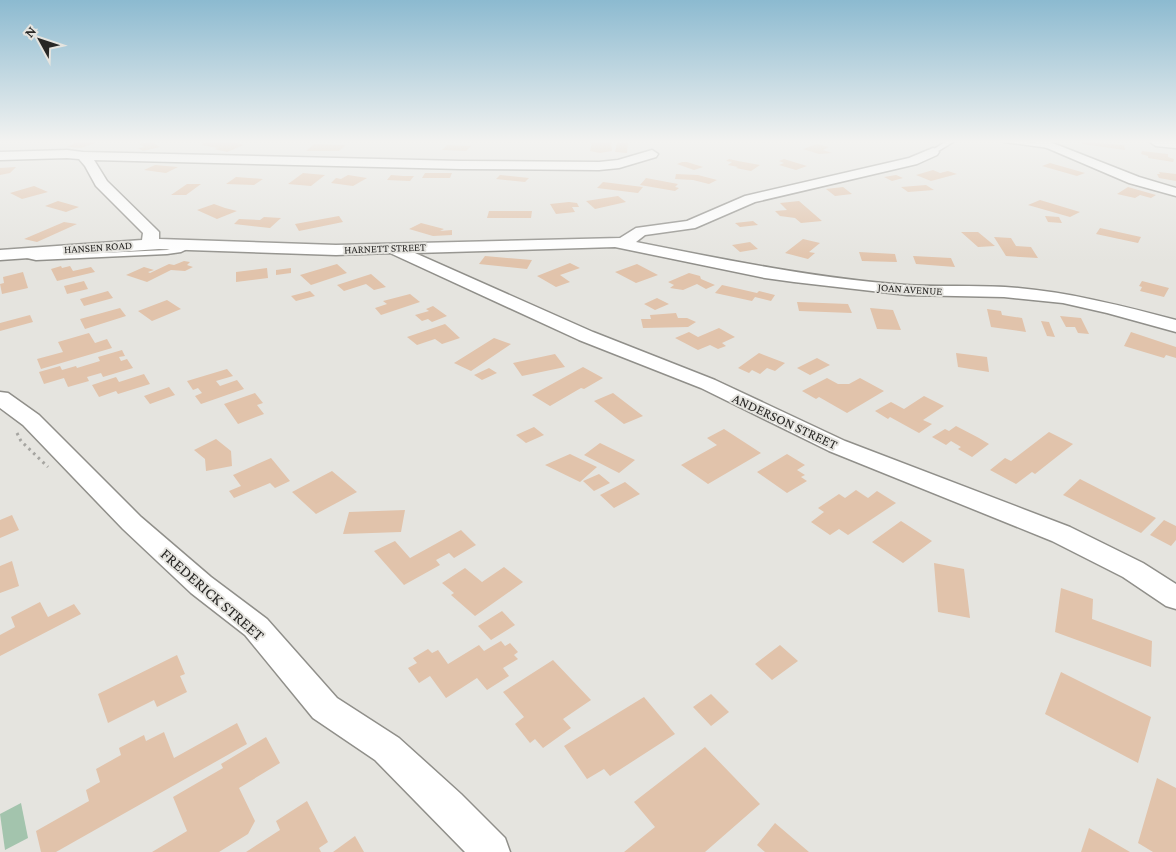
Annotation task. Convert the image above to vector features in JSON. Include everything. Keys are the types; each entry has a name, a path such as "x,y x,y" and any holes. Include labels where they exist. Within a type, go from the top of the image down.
{"street":[{"name":"HANSEN ROAD","path":"0,255 147,244 152,239 151,232 100,182"},
{"path":"624,243 641,232 690,225 750,199 824,182"},
{"path":"1140,182 1176,192"},
{"name":"HARNETT STREET","path":"147,244 324,250 594,242 624,243 644,247"},
{"name":"JOAN AVENUE","path":"644,247 787,276 907,290 1004,292 1063,298 1110,308 1176,326"},
{"name":"ANDERSON STREET","path":"391,248 586,336 699,380 837,446 1061,534 1133,570 1176,598"},
{"name":"FREDERICK STREET","path":"0,398 31,420 132,523 194,579 256,627 325,708 387,749 448,807 491,852"}],"lane":[{"path":"29,252 30,256 36,258 167,252 178,250 190,244"}],"shaded area":[{"path":"21,803 28,838 5,850 0,814"}],"building":[{"path":"229,182 259,182 254,185 226,184"},
{"path":"291,182 316,182 311,186 288,184"},
{"path":"332,182 360,182 353,186 331,183"},
{"path":"603,182 643,187 638,193 597,188"},
{"path":"643,182 666,182 678,184 675,187 679,188 675,191 640,185"},
{"path":"187,184 201,184 186,195 171,195"},
{"path":"926,185 934,190 908,192 901,187"},
{"path":"34,186 48,192 22,199 10,193"},
{"path":"843,187 852,194 835,196 826,189"},
{"path":"1128,187 1156,195 1151,198 1140,195 1135,198 1117,194"},
{"path":"618,196 626,202 595,209 586,201"},
{"path":"1040,200 1080,212 1070,217 1028,205"},
{"path":"58,201 79,207 66,212 45,206"},
{"path":"799,201 822,221 801,223 795,218 780,216 775,211 787,210 780,203"},
{"path":"577,203 579,207 572,207 575,212 556,214 550,204"},
{"path":"214,204 237,211 217,219 197,210"},
{"path":"489,211 532,211 531,218 487,218"},
{"path":"339,216 343,222 299,231 295,224"},
{"path":"1045,216 1059,217 1062,223 1048,222"},
{"path":"264,217 281,218 270,228 234,224 239,219 260,220"},
{"path":"753,221 758,225 740,227 735,223"},
{"path":"64,222 77,224 37,242 24,239"},
{"path":"421,223 444,229 440,231 452,230 452,235 433,236 409,229"},
{"path":"1100,228 1141,237 1138,243 1096,234"},
{"path":"961,232 978,232 995,246 978,247"},
{"path":"994,237 1011,238 1016,246 1031,247 1038,258 1006,256"},
{"path":"803,239 820,243 809,252 815,253 808,259 785,253"},
{"path":"750,242 758,249 740,252 732,245"},
{"path":"859,252 895,254 897,262 862,261"},
{"path":"485,256 532,260 527,269 479,264"},
{"path":"913,256 951,258 955,267 916,264"},
{"path":"184,261 190,262 187,265 193,267 185,271 171,270 147,282 126,275 144,267 154,270 148,272 150,273 169,264 174,265"},
{"path":"570,263 580,268 560,275 570,282 556,287 537,276"},
{"path":"337,264 347,273 311,285 300,275"},
{"path":"637,264 658,275 636,283 615,272"},
{"path":"61,266 62,268 70,266 73,271 91,267 95,272 57,281 51,269"},
{"path":"267,268 268,278 236,282 236,272"},
{"path":"291,268 291,273 276,275 276,270"},
{"path":"23,272 28,288 2,294 0,284 4,283 3,277"},
{"path":"689,273 700,276 701,279 715,285 706,289 697,284 683,290 670,288 674,285 668,282"},
{"path":"371,274 386,287 374,290 366,284 344,291 337,285"},
{"path":"84,281 88,289 67,294 64,286"},
{"path":"1142,281 1169,288 1164,297 1140,291 1142,287 1139,286"},
{"path":"722,285 775,295 771,301 755,297 752,301 715,293"},
{"path":"108,291 113,298 84,306 80,299"},
{"path":"310,291 315,296 296,301 291,296"},
{"path":"410,294 420,302 381,315 375,308 387,304 383,301"},
{"path":"657,298 669,304 655,310 644,304"},
{"path":"167,300 181,309 152,321 138,311"},
{"path":"797,302 848,304 852,313 799,311"},
{"path":"433,306 447,316 432,322 428,319 422,321 415,315 429,311 426,309"},
{"path":"120,308 126,316 85,329 80,319"},
{"path":"870,308 893,310 901,330 877,329"},
{"path":"987,309 1001,311 1002,315 1022,318 1026,332 991,327"},
{"path":"676,313 678,318 687,318 696,322 688,327 643,328 641,319 651,319 650,315"},
{"path":"30,315 33,322 0,331 0,323"},
{"path":"1060,316 1081,318 1089,334 1078,333 1075,327 1066,327"},
{"path":"1041,321 1049,322 1055,337 1047,336"},
{"path":"445,324 460,338 442,344 435,339 417,345 407,337"},
{"path":"719,328 735,337 722,343 726,346 718,349 710,345 698,350 675,338 689,332 698,337"},
{"path":"1131,332 1176,347 1176,358 1166,355 1164,358 1124,346"},
{"path":"89,333 95,343 107,339 112,348 41,369 37,359 63,352 58,342"},
{"path":"494,338 511,344 471,371 454,363"},
{"path":"122,350 125,356 119,357 121,361 127,359 133,368 103,377 101,373 87,377 89,381 68,387 64,378 44,384 39,372 60,366 62,370 76,366 77,368 100,361 98,357"},
{"path":"759,353 785,363 775,371 767,368 760,374 752,370 749,373 738,368"},
{"path":"956,353 987,357 989,372 958,367"},
{"path":"555,354 565,367 522,376 513,363"},
{"path":"817,358 830,365 810,375 797,368"},
{"path":"583,367 603,378 550,406 532,395"},
{"path":"489,368 497,373 482,380 474,375"},
{"path":"227,369 233,376 216,381 220,386 237,380 244,389 201,404 195,396 202,393 198,388 193,390 187,381"},
{"path":"144,374 150,384 118,394 116,391 99,397 92,385 116,377 119,382"},
{"path":"827,378 838,384 849,384 860,378 884,391 847,413 819,397 816,399 802,391"},
{"path":"169,387 175,395 150,404 144,396"},
{"path":"255,393 263,403 257,405 264,414 238,424 224,404"},
{"path":"613,393 643,416 624,424 594,401"},
{"path":"924,396 944,406 923,420 932,424 919,433 875,411 891,402 904,409"},
{"path":"956,426 989,444 972,457 958,449 961,447 951,441 946,445 932,437 945,429 949,431"},
{"path":"534,427 544,435 526,443 516,435"},
{"path":"724,429 761,453 708,484 681,465 717,445 707,438"},
{"path":"1049,432 1073,444 1035,474 1032,472 1016,484 990,470 1005,458 1011,461"},
{"path":"216,439 231,451 232,466 206,471 205,459 194,450"},
{"path":"600,443 635,460 619,473 584,455"},
{"path":"570,454 597,467 580,482 545,465"},
{"path":"787,454 805,465 797,470 805,475 801,477 807,481 787,493 757,472"},
{"path":"271,458 290,481 275,488 270,483 234,498 229,491 241,486 233,475"},
{"path":"332,471 357,492 316,514 292,492"},
{"path":"599,474 610,483 594,491 583,481"},
{"path":"1080,479 1156,518 1141,533 1063,495"},
{"path":"625,482 640,494 614,508 600,495"},
{"path":"856,490 868,498 877,491 896,503 848,535 839,529 830,535 811,522 824,512 818,508 839,494 845,498"},
{"path":"405,510 401,532 343,534 349,512"},
{"path":"12,515 19,530 0,538 0,520"},
{"path":"1164,520 1176,526 1176,540 1171,546 1150,535"},
{"path":"901,521 932,541 903,563 872,542"},
{"path":"461,530 476,545 454,558 449,553 436,560 440,565 404,585 374,551 395,541 410,558"},
{"path":"12,561 19,586 0,593 0,566"},
{"path":"934,563 964,569 970,618 938,612"},
{"path":"504,567 523,582 475,616 451,595 454,593 442,583 465,568 482,582"},
{"path":"1061,588 1093,599 1092,619 1152,641 1151,667 1055,632"},
{"path":"40,602 48,617 74,604 81,614 0,656 0,635 15,627 11,617"},
{"path":"502,611 515,625 491,640 478,626"},
{"path":"501,641 505,646 510,643 518,652 514,655 518,659 503,668 509,676 487,690 477,678 446,698 430,676 419,683 408,668 417,663 413,658 428,649 432,653 438,650 448,664 479,645 484,651"},
{"path":"780,645 798,661 772,680 755,664"},
{"path":"177,655 185,674 180,676 187,692 157,707 154,700 108,723 98,694"},
{"path":"553,660 591,700 563,719 571,728 543,748 535,739 530,743 515,724 524,717 503,692"},
{"path":"1061,672 1151,717 1138,763 1045,714"},
{"path":"711,694 729,712 711,726 693,707"},
{"path":"644,697 675,734 610,776 604,769 587,779 564,746"},
{"path":"237,723 247,744 56,852 41,852 36,831 89,801 86,790 100,782 96,769 121,755 119,748 144,735 146,741 164,732 174,758"},
{"path":"266,737 280,763 239,788 255,821 248,834 219,852 152,852 187,831 173,797 223,768 221,764"},
{"path":"705,747 760,804 705,852 624,852 655,827 634,802"},
{"path":"1157,778 1176,788 1176,852 1153,852 1138,843"},
{"path":"307,801 328,842 319,848 321,852 246,852 280,830 276,821"},
{"path":"775,823 809,852 765,852 757,845"},
{"path":"1089,828 1130,852 1081,852"},
{"path":"355,836 364,852 333,852"}]}
